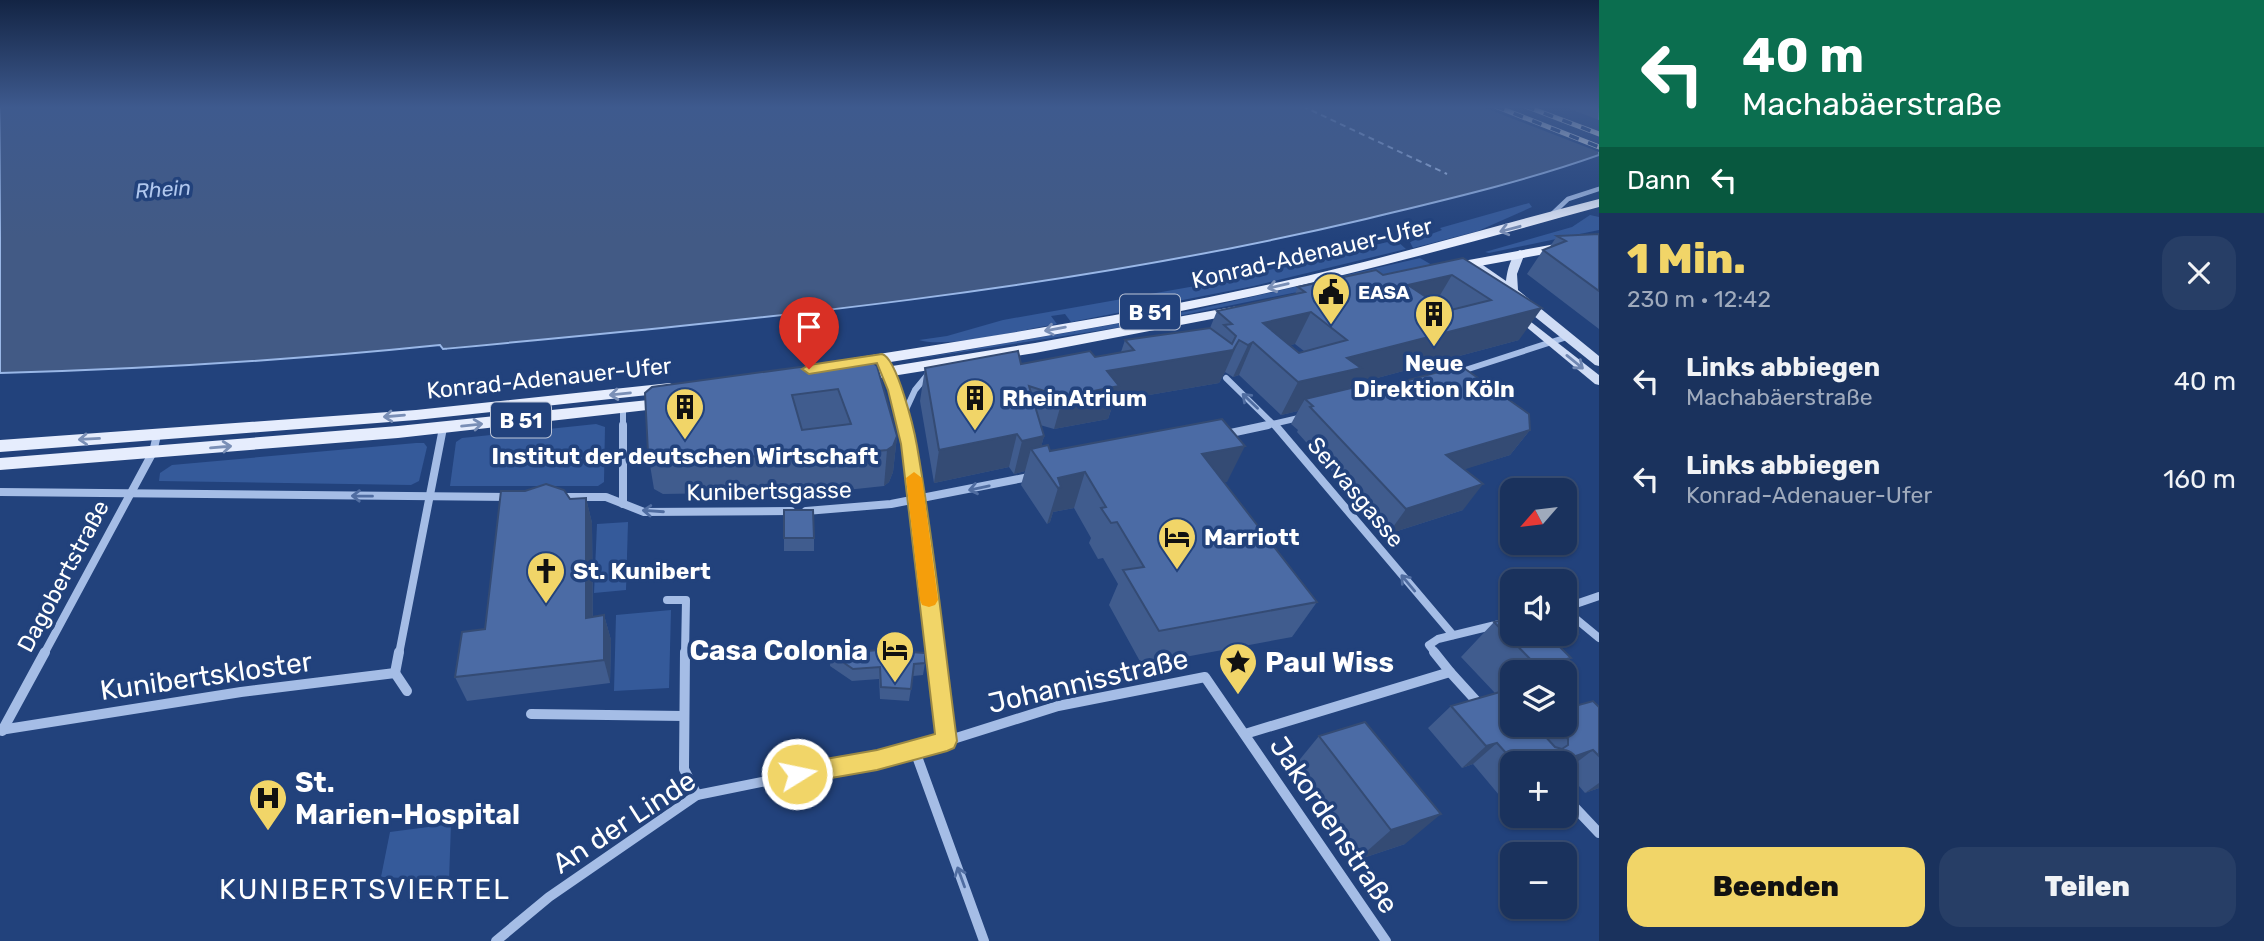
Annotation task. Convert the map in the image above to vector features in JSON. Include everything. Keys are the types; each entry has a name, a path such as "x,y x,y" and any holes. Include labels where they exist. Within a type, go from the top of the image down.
{"main road":[{"name":"Konrad-Adenauer-Ufer","path":"832,373 885,365 1024,335 1238,295 1472,239 1599,203"},
{"path":"1463,265 1472,239"},
{"name":"Konrad-Adenauer-Ufer","path":"1444,276 1463,265 1599,240"},
{"path":"1424,250 1463,265 1512,292 1599,362"},
{"path":"1512,292 1512,274 1520,253"},
{"name":"Konrad-Adenauer-Ufer","path":"885,365 946,361 1170,327 1283,301"},
{"path":"1504,303 1599,381"},
{"name":"Konrad-Adenauer-Ufer","path":"0,446 155,444 443,428 623,408 686,393 416,415 155,444 0,464"}],"street":[{"name":"Konrad-Adenauer-Ufer","path":"1548,219 1568,199 1599,189"},
{"path":"1453,373 1567,337"},
{"path":"903,417 922,378 946,361"},
{"path":"885,365 903,417 917,502 947,741"},
{"name":"Servasgasse","path":"1226,378 1274,424 1452,635"},
{"name":"Konrad-Adenauer-Ufer","path":"623,408 623,504"},
{"path":"1219,436 1309,415"},
{"path":"407,691 395,673 443,428"},
{"name":"Dagobertstraße","path":"1,732 155,444"},
{"name":"Kunibertsgasse","path":"623,504 644,512 850,510 917,502 1042,474"},
{"path":"0,492 525,497"},
{"path":"552,497 606,497 623,504"},
{"path":"1577,604 1599,596"},
{"path":"667,600 686,600 684,768 697,795"},
{"path":"1577,620 1599,638"},
{"path":"1485,711 1429,645 1452,635 1500,624"},
{"path":"1245,734 1450,672"},
{"name":"Kunibertskloster","path":"1,732 241,692 395,673"},
{"name":"Johannisstraße","path":"915,751 1058,706 1205,677 1245,734"},
{"path":"531,714 684,716"},
{"name":"Jakordenstraße","path":"1245,734 1386,941"},
{"path":"915,751 984,941"},
{"name":"An der Linde","path":"496,941 550,897 697,795 915,751"},
{"path":"1577,810 1599,833"}],"shaded area":[{"path":"1529,203 1532,207 1478,231 1413,248 1410,242 1442,230 1440,228"},
{"path":"1590,215 1599,217 1599,230 1485,252 1572,227"},
{"path":"1396,240 1406,249 1254,286 1071,322 1065,314 1051,316 1057,324 986,337 947,342 919,340 947,336 1003,320 1218,282"},
{"path":"1420,258 1432,265 1128,326 910,360 1195,310"},
{"path":"596,424 605,427 604,482 598,486 450,486 456,442 462,438"},
{"path":"424,443 427,447 419,481 411,485 159,481 160,473 172,465"},
{"path":"628,522 626,590 594,593 597,524"},
{"path":"671,610 669,688 614,691 616,615"},
{"path":"451,824 449,880 381,877 390,832"}],"water":[{"name":"Rhein","path":"0,150 1599,150 1599,155 1541,174 1366,219 1137,266 1022,284 791,314 443,349 440,345 220,363 0,373"}],"building":[{"path":"1599,234 1599,291 1543,250 1566,241 1557,236"},
{"path":"1463,258 1542,308 1347,358 1361,368 1298,382 1253,342 1248,345 1239,340 1233,350 1107,371 1119,386 1063,397 1029,386 1044,436 1022,441 1017,434 939,450 925,368 1018,351 1021,364 1090,351 1095,357 1134,350 1125,340 1210,328 1232,344 1236,336 1224,325 1232,324 1217,311 1305,292 1298,287 1376,270 1383,275","holes":["1452,275 1491,300 1447,311 1408,285","1311,312 1347,340 1299,353 1263,323"]},
{"path":"859,359 870,360 877,366 897,436 893,446 887,450 838,455 657,458 648,453 645,393 652,387","holes":["838,389 851,424 802,430 792,395"]},
{"path":"1461,366 1529,414 1530,430 1446,455 1483,484 1406,509 1305,399 1368,384 1375,389"},
{"path":"1222,419 1245,446 1202,454 1317,602 1159,631 1123,570 1144,567 1117,522 1111,523 1101,508 1106,507 1085,472 1058,478 1061,487 1058,488 1031,449 1048,445 1050,451"},
{"name":"St. Kunibert","path":"546,484 564,490 570,499 586,498 586,618 604,615 604,660 455,677 462,632 485,629 501,491 525,491"},
{"path":"784,510 813,510 814,538 784,538"},
{"path":"1517,646 1559,646 1571,658 1562,660 1531,660"},
{"path":"879,650 925,653 925,663 914,664 911,689 881,687 880,667 853,669 831,654"},
{"path":"1500,692 1500,737 1546,737 1555,747 1562,749 1568,745 1566,737 1577,737 1577,705 1593,701 1599,707 1599,756 1593,750 1577,756 1577,751 1504,751 1497,743 1486,746 1451,706"},
{"path":"1365,722 1441,814 1391,830 1319,736"}],"ferry route":[{"path":"1396,150 1447,174"}],"slow traffic":[{"path":"914,478 929,600"}],"place":[{"name":"EASA","path":"1331,326"},
{"name":"Neue Direktion Köln","path":"1434,348"},
{"name":"RheinAtrium","path":"975,432"},
{"name":"Institut der deutschen Wirtschaft","path":"685,441"},
{"name":"Marriott","path":"1177,571"},
{"name":"St. Kunibert","path":"546,605"},
{"name":"Casa Colonia","path":"895,684"},
{"name":"Paul Wiss","path":"1238,696"},
{"name":"St. Marien-Hospital","path":"268,832"}],"district":[{"name":"KUNIBERTSVIERTEL","path":"365,889"}],"route":[{"path":"797,774 877,760 947,741 909,444 895,390 882,358 809,369"}]}
